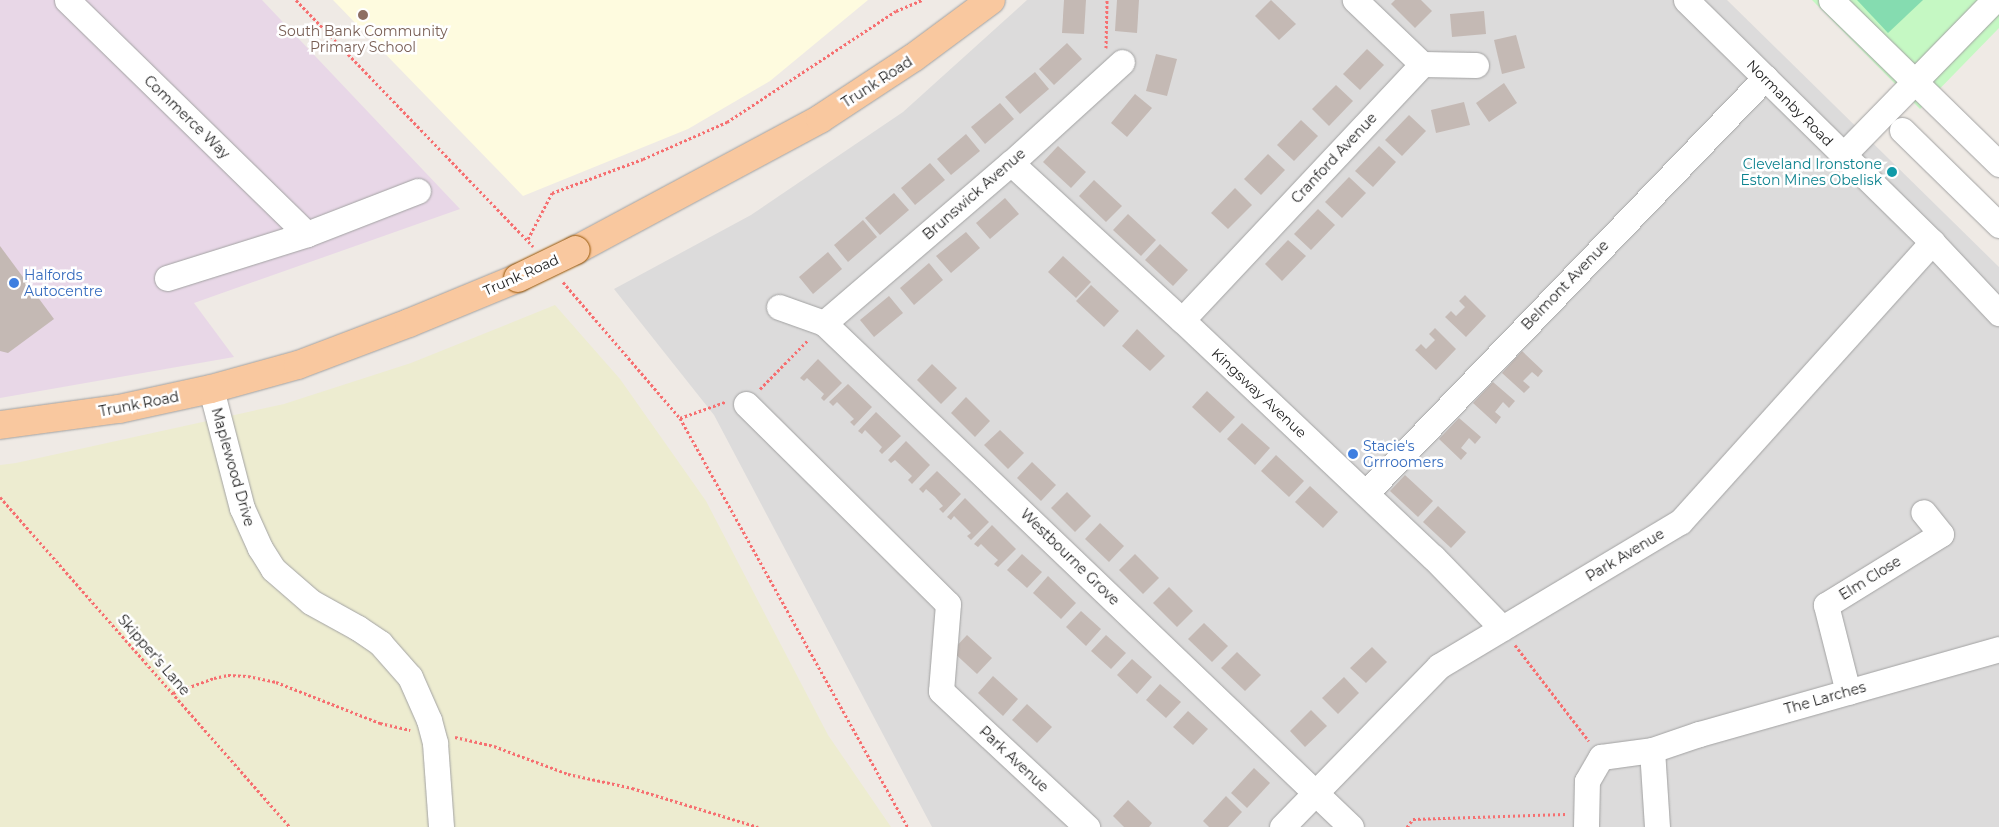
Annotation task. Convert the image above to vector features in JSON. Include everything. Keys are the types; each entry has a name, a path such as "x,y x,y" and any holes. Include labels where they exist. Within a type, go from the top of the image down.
{"main road":[{"path":"866,90 965,0"},
{"name":"Trunk Road","path":"0,425 119,409 211,389 298,365 409,323 518,278 576,250 820,119 913,58 991,0"}],"street":[{"name":"Commerce Way","path":"67,0 307,234"},
{"path":"1355,0 1422,64 1476,65"},
{"name":"Normanby Road","path":"1686,0 1932,242 1999,312"},
{"path":"1831,0 1913,83 1999,164"},
{"path":"1844,155 1994,0"},
{"name":"Brunswick Avenue","path":"824,323 1011,163 1122,62"},
{"name":"Cranford Avenue","path":"1182,320 1422,64"},
{"name":"Belmont Avenue","path":"1366,493 1765,78"},
{"path":"1902,130 1999,224"},
{"name":"Kingsway Avenue","path":"1011,163 1366,493 1433,557 1502,628"},
{"path":"167,278 307,234 418,192"},
{"name":"Park Avenue","path":"1282,827 1439,666 1680,522 1932,242"},
{"path":"779,307 824,323"},
{"name":"Westbourne Grove","path":"824,323 1351,827"},
{"name":"Maplewood Drive","path":"211,389 242,508 260,548 273,569 311,602 358,628 380,643 410,677 420,697 433,734 442,827"},
{"name":"Park Avenue","path":"746,404 948,604 941,692 1087,827"},
{"name":"Elm Close","path":"1848,692 1826,605 1941,534 1923,512"},
{"name":"The Larches","path":"1601,757 1652,750 1699,734 1999,649"},
{"path":"1652,750 1657,827"},
{"path":"1586,820 1587,781 1601,757"}],"path":[{"path":"296,0 528,239 540,254"},
{"path":"528,239 552,193 643,159 727,122 896,11 922,0"},
{"path":"1106,0 1104,48 1116,48 1122,62"},
{"path":"558,276 680,418 908,827"},
{"path":"680,418 724,402 746,404 824,323"},
{"name":"Skipper's Lane","path":"0,498 290,827"},
{"path":"1502,628 1601,757"},
{"path":"173,694 214,678 228,675 248,676 276,682 380,723 401,729 486,744 547,768 632,788 758,827"},
{"path":"1407,827 1413,819 1586,820"}],"shaded area":[{"path":"0,0 262,0 460,209 194,303 234,357 0,398"},
{"path":"333,0 868,0 770,81 688,129 523,196"},
{"path":"1027,0 1727,0 1999,267 1999,827 932,827 714,415 614,289 751,215 903,112"}],"green space":[{"path":"1812,0 1999,0 1999,28 1920,109"},
{"path":"1857,0 1923,0 1888,33"},
{"path":"555,305 620,379 706,501 828,735 891,827 0,827 0,465 284,404 411,363"}],"building":[{"path":"1064,0 1086,0 1084,34 1062,33"},
{"path":"1117,0 1139,0 1137,33 1115,31"},
{"path":"1271,0 1296,24 1279,40 1255,16"},
{"path":"1395,0 1421,0 1432,11 1415,28 1391,4"},
{"path":"1484,11 1486,34 1452,37 1450,14"},
{"path":"1516,35 1525,68 1502,74 1494,40"},
{"path":"1067,43 1082,59 1054,85 1039,69"},
{"path":"1367,49 1384,65 1360,90 1343,74"},
{"path":"1156,54 1177,59 1167,96 1146,91"},
{"path":"1035,72 1049,89 1020,114 1005,97"},
{"path":"1504,83 1517,103 1489,122 1476,103"},
{"path":"1336,85 1353,101 1329,126 1312,109"},
{"path":"1135,94 1152,108 1127,137 1111,123"},
{"path":"1464,102 1470,125 1436,133 1431,110"},
{"path":"1000,103 1014,119 985,144 971,127"},
{"path":"1409,115 1426,131 1402,156 1385,140"},
{"path":"1301,120 1318,136 1294,161 1277,145"},
{"path":"966,134 980,151 951,175 937,159"},
{"path":"1058,146 1086,172 1071,188 1043,162"},
{"path":"1379,146 1396,162 1373,187 1355,171"},
{"path":"1268,154 1285,170 1261,195 1244,179"},
{"path":"930,163 945,180 915,205 901,188"},
{"path":"1349,177 1366,193 1342,218 1325,202"},
{"path":"1094,180 1122,206 1106,222 1079,196"},
{"path":"1235,188 1252,205 1228,229 1211,213"},
{"path":"894,193 909,210 880,235 865,218"},
{"path":"1005,198 1019,214 990,239 976,223"},
{"path":"1318,209 1335,225 1311,250 1294,234"},
{"path":"1128,214 1156,240 1141,256 1113,230"},
{"path":"863,220 877,237 848,262 834,245"},
{"path":"966,232 980,248 951,273 936,256"},
{"path":"1288,240 1306,256 1282,281 1265,264"},
{"path":"1160,244 1188,270 1173,286 1145,260"},
{"name":"Halfords Autocentre","path":"0,246 54,319 8,353 0,351"},
{"path":"828,252 842,269 813,294 799,277"},
{"path":"1063,256 1091,282 1076,298 1048,272"},
{"path":"929,263 943,280 914,305 900,288"},
{"path":"1091,285 1119,311 1104,327 1076,301"},
{"path":"1465,295 1486,316 1466,337 1445,317 1451,311 1456,316 1465,307 1459,301"},
{"path":"889,296 903,313 874,337 860,320"},
{"path":"1435,328 1456,349 1436,370 1415,350 1421,344 1426,349 1435,340 1429,334"},
{"path":"1137,329 1165,356 1150,371 1122,346"},
{"path":"1522,351 1543,371 1538,377 1532,372 1523,381 1530,387 1524,393 1502,373"},
{"path":"818,359 842,383 824,401 821,398 824,394 807,378 804,381 800,378"},
{"path":"932,364 957,388 941,404 917,380"},
{"path":"1493,382 1515,401 1509,408 1503,402 1495,412 1501,417 1496,424 1473,403"},
{"path":"848,384 872,407 854,426 850,422 854,419 837,402 833,406 829,402"},
{"path":"1207,391 1235,417 1220,433 1192,407"},
{"path":"966,397 990,421 975,437 951,413"},
{"path":"876,412 901,436 882,454 879,451 882,447 865,430 862,434 858,431"},
{"path":"1459,418 1481,437 1475,444 1469,438 1461,448 1467,453 1461,460 1439,439"},
{"path":"1242,423 1270,448 1255,465 1227,439"},
{"path":"1000,430 1024,453 1008,469 984,445"},
{"path":"906,441 930,465 912,484 908,480 912,476 895,460 891,463 888,460"},
{"path":"1276,455 1304,481 1289,497 1261,471"},
{"path":"1032,462 1056,485 1041,501 1017,478"},
{"path":"937,471 961,494 943,513 939,509 943,506 935,497 926,489 923,493 919,489"},
{"path":"1405,475 1433,501 1418,517 1390,491"},
{"path":"1310,486 1338,512 1323,528 1295,502"},
{"path":"1067,492 1091,516 1075,532 1051,508"},
{"path":"965,498 989,522 971,540 967,536 971,533 954,516 951,520 947,517"},
{"path":"1438,506 1466,532 1451,548 1423,522"},
{"path":"1100,523 1124,546 1109,562 1085,539"},
{"path":"992,525 1016,549 998,567 994,564 998,560 981,544 978,547 974,544"},
{"path":"1022,554 1042,572 1027,588 1007,570"},
{"path":"1135,554 1159,578 1143,594 1119,570"},
{"path":"1048,576 1076,603 1061,619 1033,593"},
{"path":"1169,587 1193,611 1177,627 1153,603"},
{"path":"1081,611 1101,629 1086,646 1066,627"},
{"path":"1204,623 1228,646 1212,662 1188,639"},
{"path":"967,635 992,658 977,674 952,651"},
{"path":"1106,635 1126,653 1111,669 1091,651"},
{"path":"1372,647 1387,662 1366,683 1350,668"},
{"path":"1237,652 1261,675 1245,691 1221,668"},
{"path":"1132,659 1152,677 1137,694 1117,675"},
{"path":"993,676 1018,699 1003,716 978,693"},
{"path":"1344,677 1359,693 1338,714 1322,698"},
{"path":"1160,684 1181,702 1166,718 1146,700"},
{"path":"1027,704 1052,727 1037,743 1012,720"},
{"path":"1311,710 1327,726 1305,747 1290,731"},
{"path":"1188,711 1208,729 1193,745 1173,727"},
{"path":"1254,768 1270,783 1247,808 1231,793"},
{"path":"1226,796 1242,812 1228,827 1209,827 1203,821"},
{"path":"1128,800 1152,823 1149,827 1124,827 1113,816"}],"place":[{"name":"South Bank Community Primary School","path":"363,15"},
{"name":"Cleveland Ironstone Eston Mines Obelisk","path":"1892,172"},
{"name":"Halfords Autocentre","path":"14,283"},
{"name":"Stacie's Grrroomers","path":"1353,454"}]}
